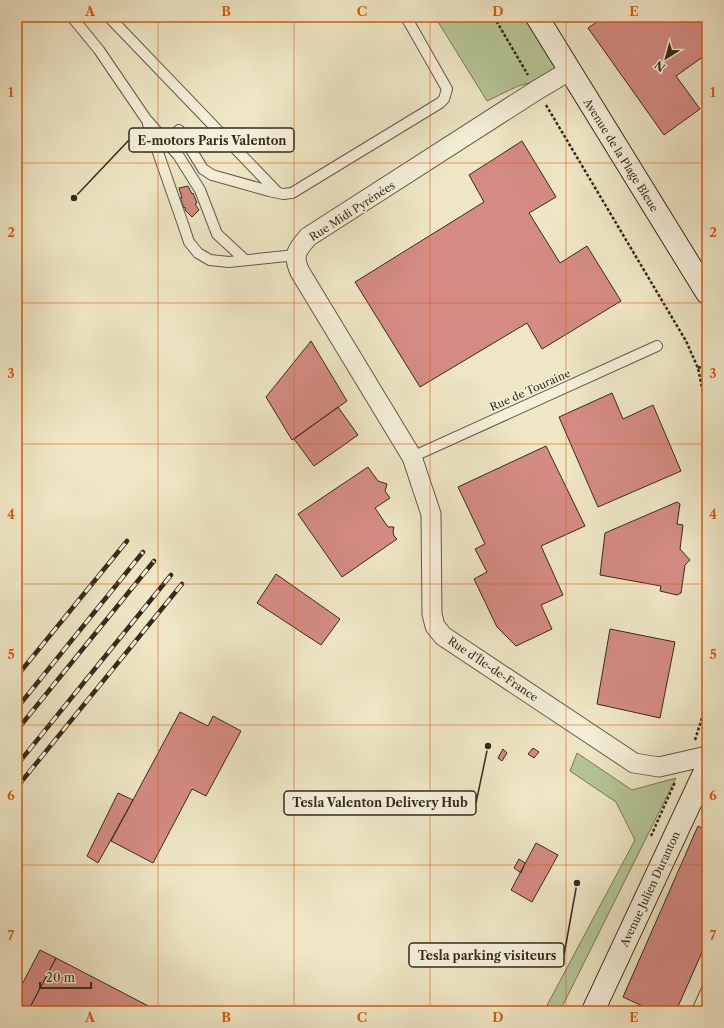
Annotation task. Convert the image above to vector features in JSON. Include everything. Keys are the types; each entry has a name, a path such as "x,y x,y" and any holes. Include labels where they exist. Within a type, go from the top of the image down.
{"main road":[{"name":"Avenue de la Plage Bleue","path":"537,17 707,293"},
{"name":"Avenue Julien Duranton","path":"593,1011 707,767"}],"street":[{"name":"Rue Midi Pyrénées","path":"296,255 308,238 537,90 569,71"},
{"path":"296,255 296,263 300,272 412,457"},
{"name":"Rue d'Île-de-France","path":"412,457 431,514 432,614 435,626 443,636 634,763 658,767 707,756"}],"lane":[{"path":"72,17 99,50 146,119 178,155 200,190 217,234 244,260"},
{"path":"109,17 279,193"},
{"path":"166,141 179,130 203,169 212,175 283,194 292,192 440,103 444,99 447,89 406,17"},
{"path":"146,119 189,242 198,253 210,260 229,262 296,255"},
{"name":"Rue de Touraine","path":"412,457 657,346"},
{"path":"698,1011 707,989"}],"path":[{"path":"494,17 686,341 698,368 707,412"},
{"path":"496,21 497,17"},
{"path":"698,368 707,365"},
{"path":"649,840 697,736 707,702"}],"green space":[{"path":"435,17 526,17 556,66 553,72 545,79 518,86 487,101"},
{"path":"577,753 632,790 676,778 560,1011 544,1011 635,840 616,802 570,771"}],"building":[{"path":"604,17 707,17 707,54 676,76 700,109 664,135 588,28"},
{"path":"522,141 556,197 529,213 560,263 587,246 621,301 542,349 527,323 420,387 355,282 484,202 469,175"},
{"path":"188,186 192,194 193,193 197,203 195,204 199,210 192,217 185,210 180,198 182,198 179,188"},
{"path":"311,341 347,401 292,440 266,397"},
{"path":"612,393 623,419 653,405 681,471 598,507 559,417"},
{"path":"338,407 358,435 314,466 294,439"},
{"path":"546,446 585,526 541,546 563,595 541,605 552,629 516,646 497,627 474,579 487,572 475,549 485,544 458,487"},
{"path":"368,467 378,481 387,484 385,491 390,498 375,508 388,527 394,527 394,536 397,539 342,577 298,514"},
{"path":"677,502 680,504 677,524 683,525 680,549 690,560 685,565 681,593 677,595 660,591 661,586 600,575 605,533"},
{"path":"276,574 340,619 321,645 257,603"},
{"path":"610,629 675,642 660,718 597,704"},
{"path":"180,712 208,726 213,716 241,731 206,796 192,789 153,863 111,841"},
{"path":"533,748 539,752 534,758 528,754"},
{"path":"503,749 507,753 502,761 498,758"},
{"path":"118,793 133,800 98,863 87,856"},
{"path":"698,826 707,831 707,941 676,1011 653,1011 623,997"},
{"path":"536,843 558,855 532,902 511,890"},
{"path":"519,859 525,863 521,873 514,868"},
{"path":"40,950 56,958 28,1011 17,1011 17,994"},
{"path":"56,958 158,1011 28,1011"},
{"path":"181,1006 190,1011 178,1011"}],"railway":[{"path":"17,676 127,541"},
{"path":"17,708 143,552"},
{"path":"17,730 154,561"},
{"path":"17,765 171,575"},
{"path":"17,787 182,584"}],"place":[{"name":"E-motors Paris Valenton","path":"74,198"},
{"name":"Tesla Valenton Delivery Hub","path":"488,746"},
{"name":"Tesla parking visiteurs","path":"577,883"}]}
